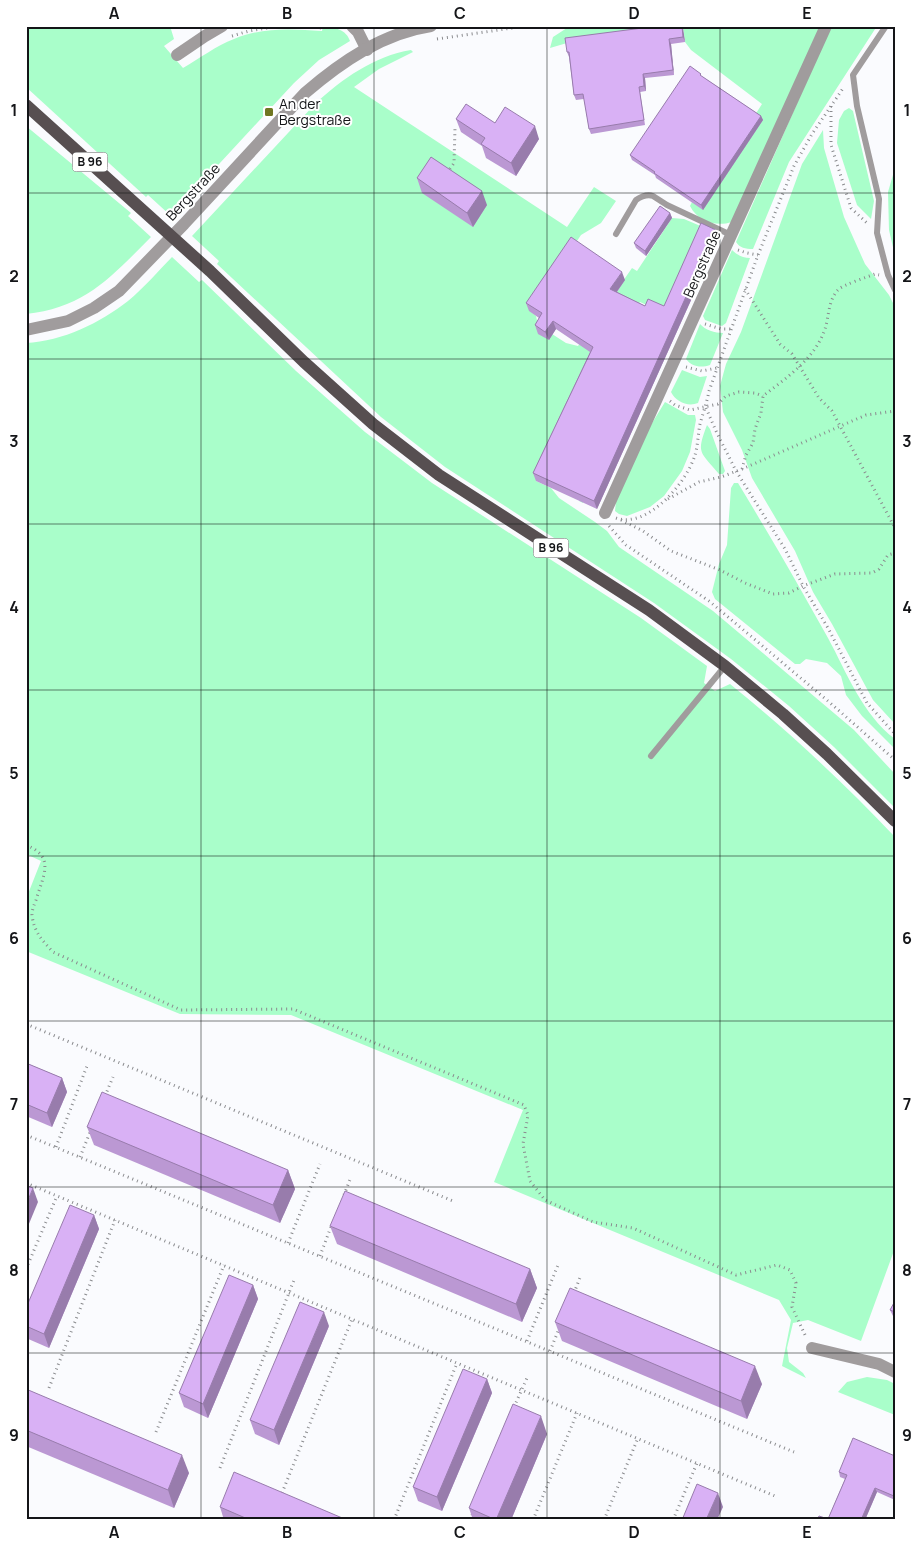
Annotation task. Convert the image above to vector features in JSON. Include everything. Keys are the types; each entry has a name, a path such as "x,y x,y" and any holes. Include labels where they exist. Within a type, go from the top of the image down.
{"main road":[{"name":"B 96","path":"26,105 210,272 304,362 373,424 439,475 649,610 725,666 783,714 827,754 895,821"}],"street":[{"path":"177,55 222,26"},
{"path":"352,26 358,32 366,50"},
{"name":"Bergstraße","path":"26,330 68,320 94,308 119,291 184,224 305,93 328,74 384,40 431,26"},
{"name":"Bergstraße","path":"605,513 826,26"},
{"path":"812,1348 879,1364 895,1372"}],"lane":[{"path":"886,26 854,75 856,106 879,199 877,233 888,275 895,290"},
{"path":"616,234 636,200 649,195 730,238"},
{"path":"651,756 725,666"}],"path":[{"path":"226,39 249,31 279,26"},
{"path":"300,26 322,28 322,26"},
{"path":"432,40 526,26"},
{"path":"620,519 635,519 651,512 665,500 686,475 695,455 709,390 745,289 794,166 831,105 854,75"},
{"path":"831,105 831,145 851,208 877,233"},
{"path":"447,174 454,163 455,128"},
{"path":"730,238 738,249 758,255"},
{"path":"742,469 746,454 753,443 755,429 761,413 763,396 800,366 813,351 825,329 831,302 839,289 874,274 888,275"},
{"path":"745,289 780,344 792,354 819,398 832,411 895,528"},
{"path":"694,316 704,323 721,329 731,329"},
{"path":"674,362 702,371 717,368"},
{"path":"659,393 675,404 690,410 718,404 726,396 739,392 763,396"},
{"path":"706,407 736,471 785,548 803,586 828,628 867,702 895,734"},
{"path":"665,500 699,482 742,469 866,415 895,411"},
{"path":"605,513 643,531 670,551 720,570 745,583 773,594 789,593 835,574 872,573 879,569 888,555 895,553"},
{"path":"605,513 608,526 626,545 709,601 895,760"},
{"path":"26,845 35,848 44,856 46,865 32,913 38,936 53,952 181,1010 293,1010 524,1105 528,1115 523,1144 530,1181 545,1200 593,1222 633,1228 736,1275 777,1265 790,1270 796,1283 792,1307 812,1348"},
{"path":"26,1024 453,1201"},
{"path":"56,1147 87,1066"},
{"path":"102,1104 113,1077"},
{"path":"80,1157 95,1121"},
{"path":"26,1134 794,1452"},
{"path":"288,1243 320,1164"},
{"path":"340,1204 351,1178"},
{"path":"26,1183 775,1496"},
{"path":"26,1269 57,1196"},
{"path":"49,1388 115,1220"},
{"path":"320,1256 334,1221"},
{"path":"526,1341 558,1265"},
{"path":"156,1432 224,1266"},
{"path":"571,1300 581,1275"},
{"path":"220,1468 294,1280"},
{"path":"282,1493 352,1319"},
{"path":"550,1351 561,1326"},
{"path":"394,1520 457,1363"},
{"path":"514,1408 527,1378"},
{"path":"533,1520 577,1413"},
{"path":"604,1520 638,1438"},
{"path":"673,1520 697,1463"},
{"path":"470,1520 474,1510"}],"green space":[{"path":"26,26 170,26 174,39 164,46 183,68 227,42 255,32 288,29 322,31 323,26 336,28 346,34 350,41 319,60 294,83 171,216 148,195 146,197 26,87"},
{"path":"570,26 822,26 732,222 720,224 708,222 698,216 690,206 692,202 703,209 762,121 755,115 762,104 691,50 685,42 683,28 567,43 550,48 553,37"},
{"path":"831,26 877,26 789,162 753,249 743,248 736,242"},
{"path":"411,50 413,52 379,69 354,87 567,227 594,187 616,201 601,223 581,235 530,311 536,316 538,325 566,343 578,346 632,268 637,271 672,218 684,219 717,233 704,232 583,503 579,501 664,313 640,302 536,481 551,488 559,498 607,531 619,547 713,611 854,730 895,774 895,808 834,747 789,706 731,659 654,603 445,467 381,417 217,264 219,261 192,236 325,95 371,63 384,57"},
{"path":"849,108 853,111 874,201 871,219 857,205 837,143 839,120 844,111"},
{"path":"26,126 131,213 128,216 151,237 96,288 65,305 47,311 26,314"},
{"path":"823,130 824,148 844,217 865,264 889,295 895,307 895,724 873,700 813,592 795,551 752,478 742,450 723,412 720,386 726,364 741,332 802,164"},
{"path":"895,168 895,256 889,230 888,192"},
{"path":"732,250 740,256 750,258 726,323 722,326 705,320 703,316"},
{"path":"172,257 199,282 202,280 296,371 365,432 432,483 641,618 707,666 704,683 715,691 730,684 815,758 895,837 895,1248 861,1341 808,1320 793,1323 787,1348 789,1362 803,1373 806,1378 782,1366 791,1320 779,1300 494,1182 523,1110 291,1015 180,1014 26,951 26,899 41,861 26,854 26,343 40,342 67,335 105,317 134,296"},
{"path":"700,324 710,331 723,333 710,365 697,366 686,359"},
{"path":"682,370 700,377 707,376 698,403 683,403 673,396 671,392"},
{"path":"665,402 688,415 695,415 696,420 690,452 682,471 664,496 650,507 627,516 619,514 615,511 616,501 649,428"},
{"path":"707,425 725,471 723,474 719,474 702,452 701,447"},
{"path":"734,483 738,483 772,541 864,705 883,729 895,739 895,749 862,716 846,695 841,676 827,663 806,659 800,664 795,664 715,599 712,592 719,564 727,545 731,488"},
{"path":"867,1377 887,1380 895,1384 895,1415 838,1392 847,1382"}],"building":[{"path":"658,26 682,26 683,37 669,39 673,70 643,74 644,86 639,87 644,120 589,129 583,94 574,95 569,52 567,52 565,38"},
{"path":"690,66 700,75 761,116 701,205 630,155"},
{"path":"466,104 495,123 505,107 535,126 511,163 481,144 485,138 456,119"},
{"path":"431,157 482,191 467,213 417,178"},
{"path":"660,206 670,213 645,251 634,243"},
{"path":"701,223 716,230 594,501 533,473 593,347 553,321 545,332 535,325 542,313 526,303 571,237 622,272 610,289 645,306 648,299 664,306"},
{"path":"26,1063 62,1078 47,1113 26,1104"},
{"path":"102,1092 288,1170 273,1205 87,1127"},
{"path":"26,1185 33,1188 26,1205"},
{"path":"345,1191 530,1269 516,1304 330,1226"},
{"path":"70,1205 94,1215 44,1334 26,1326 26,1308"},
{"path":"229,1275 253,1285 203,1404 179,1393"},
{"path":"570,1288 755,1366 741,1401 555,1322"},
{"path":"895,1301 895,1312 890,1310"},
{"path":"300,1302 324,1312 274,1430 250,1420"},
{"path":"463,1369 487,1379 437,1497 413,1487"},
{"path":"26,1389 182,1455 168,1490 26,1430"},
{"path":"513,1404 541,1416 496,1520 469,1508"},
{"path":"853,1438 895,1456 894,1496 875,1488 861,1520 817,1520 819,1516 828,1519 847,1475 839,1472"},
{"path":"234,1472 347,1520 250,1520 220,1507"},
{"path":"697,1484 718,1493 706,1520 682,1520"}],"place":[{"name":"An der Bergstraße","path":"269,112"}]}
